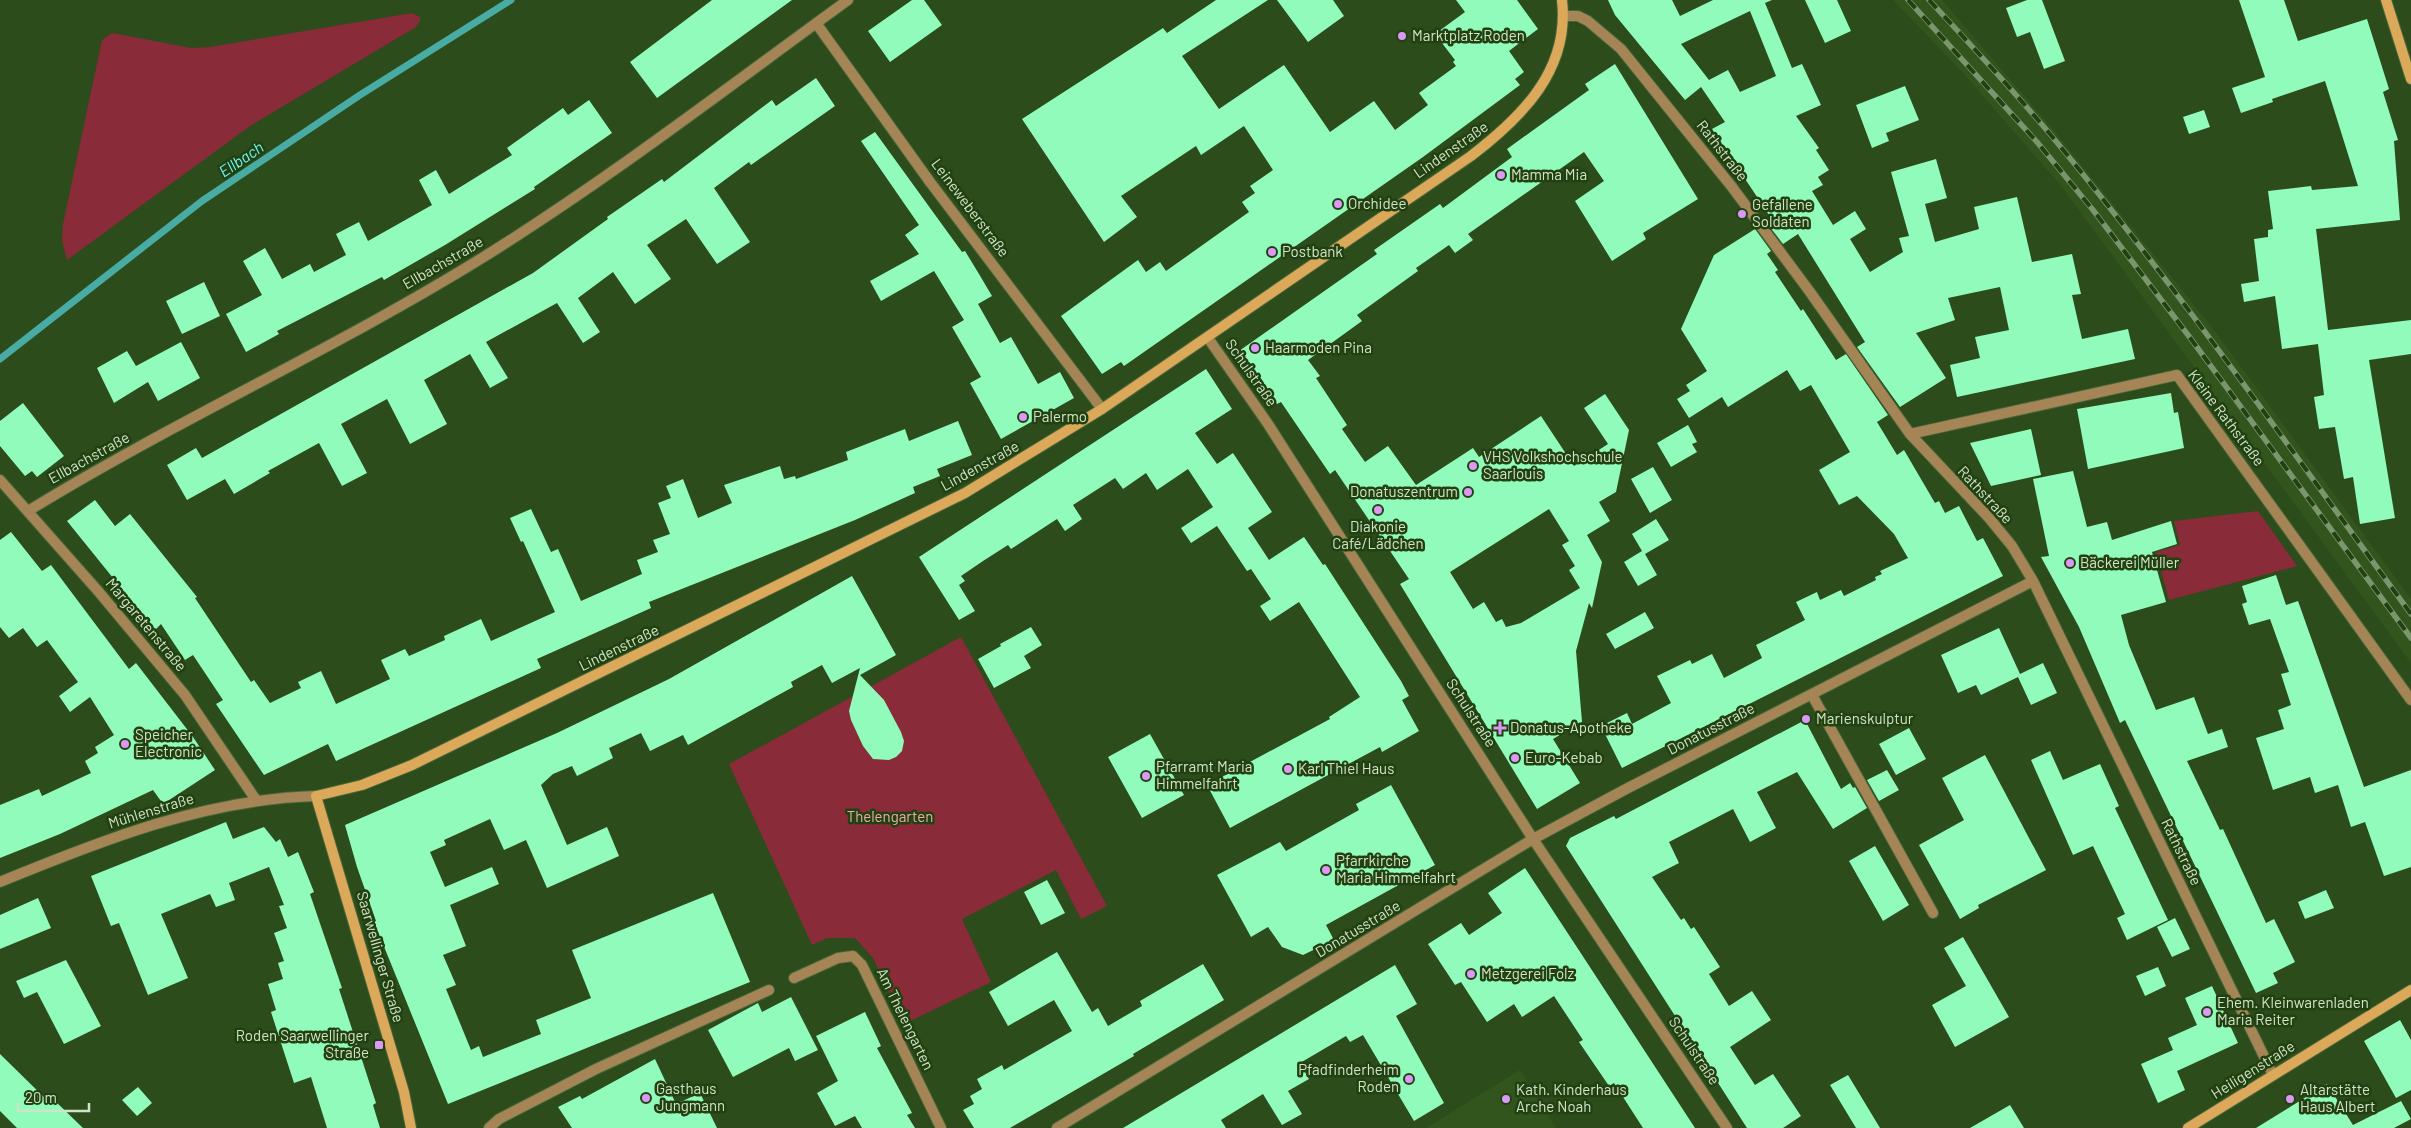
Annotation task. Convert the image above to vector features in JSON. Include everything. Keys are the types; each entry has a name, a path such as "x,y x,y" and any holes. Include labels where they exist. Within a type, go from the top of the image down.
{"street":[{"name":"Ellbachstraße","path":"28,511 80,479 370,323 481,258 596,181 848,0"},
{"name":"Lindenstraße","path":"316,796 362,784 412,765 821,566 965,493 1102,409 1208,338 1506,129 1529,103 1547,77 1560,48 1564,16 1562,0"},
{"path":"2386,0 2411,79"},
{"name":"Rathstraße","path":"1564,16 1578,16 1588,21 1620,49 1732,187 1810,292 1910,434 2012,546 2032,581 2273,1075"},
{"name":"Leineweberstraße","path":"816,24 930,182 1102,409"},
{"name":"Schulstraße","path":"1208,338 1268,424 1533,839 1727,1128"},
{"name":"Kleine Rathstraße","path":"1910,434 2177,375 2411,700"},
{"name":"Margaretenstraße","path":"0,480 185,695 256,800"},
{"name":"Donatusstraße","path":"1057,1128 1533,839 1626,789 2032,581"},
{"path":"1812,694 1933,913"},
{"name":"Mühlenstraße","path":"0,882 56,859 144,828 216,807 256,800 316,796"},
{"name":"Saarwellinger Straße","path":"316,796 404,1092 411,1128"},
{"name":"Am Thelengarten","path":"794,978 838,958 852,956 862,965 941,1128"},
{"path":"489,1128 500,1119 596,1069 769,990"},
{"name":"Heiligenstraße","path":"2188,1128 2411,990"}],"shaded area":[{"path":"1893,0 1942,0 2052,128 2211,326 2411,599 2411,663 2062,187 1963,73"},
{"name":"Kath. Kinderhaus Arche Noah","path":"1520,1070 1556,1128 1426,1128"}],"green space":[{"path":"412,13 420,17 416,27 250,126 67,260 62,240 63,224 102,40 112,33 191,48 210,47"},
{"path":"2258,511 2297,566 2169,600 2156,552 2180,545 2174,521"},
{"name":"Thelengarten","path":"961,637 1107,906 1081,919 1056,870 962,919 991,982 904,1024 873,958 855,938 827,938 812,945 729,764"}],"building":[{"path":"712,0 792,0 657,98 630,62"},
{"path":"912,0 924,0 942,25 890,62 868,31"},
{"path":"1216,0 1268,0 1182,56 1219,109 1284,65 1330,132 1374,101 1395,130 1428,105 1419,93 1456,66 1453,62 1455,60 1435,34 1465,12 1456,0 1517,0 1538,29 1509,51 1524,72 1515,79 1520,85 1423,157 1124,366 1121,362 1102,374 1061,316 1138,260 1146,272 1160,262 1166,271 1249,212 1242,202 1255,193 1250,186 1273,170 1244,126 1201,155 1196,146 1121,196 1137,217 1104,242 1022,119 1163,28 1167,33"},
{"path":"1277,0 1333,0 1344,16 1308,42"},
{"path":"1608,0 1672,0 1680,16 1713,0 1772,0 1765,3 1792,68 1802,64 1821,105 1796,116 1819,148 1816,150 1829,170 1818,177 1823,185 1812,191 1833,225 1855,211 1866,229 1850,239 1870,272 1903,252 1899,238 1909,236 1891,172 1936,159 1947,198 1925,204 1935,242 1979,229 1974,207 2017,197 2032,262 2072,254 2081,294 2072,295 2082,339 2128,329 2135,359 1957,397 1950,365 1980,358 1975,337 2009,330 2000,287 1948,298 1955,320 1916,333 1946,378 1900,407 1857,347 1865,342 1798,234 1783,244 1766,222 1771,218 1712,129 1725,122 1701,87 1685,100 1615,15","holes":["1750,11 1776,76 1740,92 1728,70 1709,80 1681,44"]},
{"path":"1805,0 1837,0 1851,31 1825,43"},
{"path":"2027,0 2042,0 2065,61 2044,69 2030,32 2017,37 2006,8"},
{"path":"2239,0 2284,0 2298,41 2367,19 2389,89 2383,92 2398,140 2394,141 2400,220 2316,229 2328,330 2411,320 2411,354 2369,360 2395,518 2360,524 2353,477 2344,479 2335,427 2319,429 2314,397 2324,395 2318,344 2282,349 2275,296 2244,302 2241,284 2259,281 2254,239 2268,237 2268,230 2273,229 2268,191 2311,186 2312,190 2358,186 2325,81 2272,99 2273,102 2241,113 2232,88 2265,77"},
{"path":"1615,64 1698,199 1643,233 1646,239 1612,261 1575,201 1604,181 1584,152 1468,234 1473,240 1455,253 1449,245 1416,268 1418,271 1357,315 1362,321 1308,360 1320,376 1316,378 1347,425 1342,429 1365,462 1388,446 1416,485 1473,448 1479,457 1541,416 1574,466 1608,444 1584,408 1605,394 1629,430 1616,492 1599,502 1610,521 1587,535 1602,562 1592,608 1589,603 1576,651 1582,722 1553,739 1580,783 1537,809 1400,584 1409,579 1335,470 1330,474 1281,402 1277,404 1239,351 1377,254 1374,250 1440,204 1443,208 1512,157 1507,149 1589,90 1585,84","holes":["1549,509 1569,541 1562,545 1575,566 1569,570 1580,588 1521,623 1506,627 1502,619 1496,622 1484,602 1473,609 1450,572"]},
{"path":"816,78 835,106 751,165 749,162 714,188 750,242 717,264 686,219 647,245 671,279 635,304 613,272 578,298 600,332 583,343 557,303 486,342 508,378 490,388 470,354 424,380 447,424 410,444 387,399 341,424 367,473 342,486 319,443 268,471 270,473 234,494 225,479 187,500 167,465 196,448 202,458 533,273 608,219 607,217 662,179 664,182 772,100 776,106"},
{"path":"1905,86 1919,120 1886,133 1889,141 1872,148 1856,105"},
{"path":"589,100 612,133 534,187 535,189 445,245 384,280 382,277 277,331 279,334 246,352 226,314 262,295 243,261 265,248 282,279 310,264 314,272 346,255 336,234 359,222 368,241 432,205 419,180 436,170 449,194 512,155 507,148 563,108 568,115"},
{"path":"2204,110 2210,127 2189,134 2183,117"},
{"path":"875,132 962,252 965,251 979,274 992,296 978,304 1000,343 1011,337 1038,384 1060,372 1074,398 1001,439 970,383 981,377 952,327 964,320 934,271 881,301 870,281 919,254 905,235 919,225 861,141"},
{"path":"1755,229 1771,251 1767,254 1778,270 1775,272 1801,311 1803,309 1836,360 1846,354 1888,415 1877,422 1897,455 1904,450 1935,503 1939,501 1945,513 1959,506 1977,541 1983,538 2003,576 1622,768 1601,726 1627,713 1632,724 1671,703 1657,676 1690,660 1692,664 1712,654 1724,678 1762,658 1756,645 1805,620 1796,602 1817,592 1820,600 1841,590 1844,596 1876,580 1875,577 1882,574 1880,571 1908,558 1894,534 1857,496 1839,505 1819,470 1850,452 1811,385 1800,391 1787,370 1728,407 1722,397 1689,418 1677,399 1690,391 1686,385 1707,371 1681,329 1714,255"},
{"path":"204,282 220,316 182,334 166,301"},
{"path":"181,342 200,378 158,401 148,382 114,403 97,368 127,351 136,366"},
{"path":"1206,369 1232,409 1195,433 1217,464 1233,453 1272,512 1248,528 1269,560 1304,537 1323,565 1325,564 1401,681 1409,696 1402,700 1419,731 1382,752 1380,747 1230,828 1207,785 1330,719 1329,717 1360,697 1299,602 1270,621 1260,606 1271,599 1251,569 1247,571 1217,526 1191,543 1181,528 1213,507 1188,469 1157,490 1146,473 1123,489 1115,478 1073,505 1082,519 1065,531 1057,519 1011,549 1008,545 983,561 961,576 965,581 959,585 975,611 959,620 919,557"},
{"path":"2171,393 2174,413 2178,412 2184,448 2088,469 2077,409"},
{"path":"23,403 64,456 37,477 32,471 25,476 0,446 0,421"},
{"path":"958,421 972,455 937,469 940,476 913,487 915,493 855,520 649,602 651,608 537,659 541,668 336,761 328,744 264,775 216,704 223,700 193,655 185,660 161,624 155,630 67,521 95,500 115,526 130,514 197,597 195,598 251,682 254,680 270,703 301,688 298,682 321,671 336,704 390,679 381,660 405,649 409,656 445,640 444,636 481,619 491,641 555,612 523,541 521,542 510,518 531,509 551,552 558,549 581,601 642,574 637,560 658,552 653,540 670,534 658,503 671,498 666,486 683,479 698,518 732,503 724,485 780,466 784,479 795,476 796,479 848,460 846,452 905,429 909,441"},
{"path":"1688,425 1697,442 1692,444 1697,452 1671,467 1657,443"},
{"path":"2031,429 2041,475 1991,486 1970,443"},
{"path":"1653,467 1672,500 1650,513 1631,479"},
{"path":"2073,471 2087,527 2107,522 2112,540 2171,521 2177,544 2152,552 2166,602 2121,615 2129,645 2156,710 2194,697 2208,734 2222,729 2228,747 2187,761 2220,830 2223,829 2266,923 2274,919 2295,962 2273,973 2278,983 2256,993 2125,720 2120,723 2079,627 2041,557 2049,556 2033,479"},
{"path":"1656,519 1669,540 1645,554 1657,575 1638,586 1624,562 1642,551 1632,534"},
{"path":"11,532 42,571 51,565 129,669 136,663 193,737 215,770 163,804 153,790 60,834 0,858 0,805 39,789 42,796 91,773 85,761 98,753 95,747 114,735 90,697 70,712 59,696 78,682 47,640 37,647 23,628 9,638 0,627 0,540"},
{"path":"2276,575 2286,605 2298,601 2364,787 2411,770 2411,867 2384,876 2365,822 2351,827 2338,785 2315,793 2310,777 2273,790 2256,738 2284,729 2278,710 2291,705 2281,674 2289,672 2270,619 2249,625 2242,604 2247,602 2242,586"},
{"path":"852,576 896,655 860,675 884,700 901,732 904,741 902,751 896,757 889,760 873,759 863,746 851,720 849,711 860,668 832,683 822,665 791,682 793,687 688,745 683,735 650,751 641,733 609,748 613,758 577,776 572,766 553,774 541,785 567,845 607,827 619,856 547,888 526,840 504,850 490,819 444,840 446,845 430,852 445,887 492,867 499,884 450,905 466,946 443,955 456,985 446,989 471,1050 479,1046 483,1057 541,1034 536,1020 591,998 572,950 713,893 750,982 448,1104 374,922 376,921 345,825 557,733 669,679"},
{"path":"1645,612 1654,628 1615,649 1606,634"},
{"path":"1031,627 1042,645 1024,656 1031,668 994,688 978,659"},
{"path":"1999,628 2020,674 2043,663 2057,693 2031,705 2018,677 1981,695 1976,685 1958,693 1941,655"},
{"path":"1805,720 1841,789 1850,783 1853,788 1855,787 1867,808 1833,829 1797,772 1757,792 1776,828 1750,842 1733,809 1669,842 1679,863 1652,877 1681,920 1684,918 1691,929 1694,927 1720,967 1709,974 1729,1006 1752,991 1771,1020 1730,1047 1755,1085 1773,1074 1801,1116 1783,1128 1747,1128 1566,846 1570,838 1614,816 1616,819"},
{"path":"1909,728 1926,759 1896,775 1879,744"},
{"name":"Pfarramt Maria Himmelfahrt","path":"1150,734 1184,795 1142,818 1108,757"},
{"path":"2050,751 2063,780 2100,764 2119,806 2115,808 2168,920 2127,940 2117,918 2125,914 2093,846 2073,855 2031,760"},
{"path":"1985,755 2046,870 1978,905 1979,908 1960,919 1919,845 1964,820 1942,778"},
{"path":"1887,770 1899,790 1879,801 1867,780"},
{"name":"Pfarrkirche Maria Himmelfahrt","path":"1391,785 1435,865 1326,925 1334,940 1303,955 1282,947 1268,927 1251,937 1217,875 1280,842 1286,851 1359,810 1356,804"},
{"path":"226,822 233,839 264,827 276,842 280,839 288,857 298,852 314,892 310,894 342,988 339,989 376,1103 373,1105 380,1128 327,1128 311,1077 294,1083 271,1012 276,1010 268,984 283,979 278,963 284,961 274,933 287,928 279,906 284,905 269,867 229,883 235,900 216,907 210,894 161,914 188,978 148,995 119,923 111,926 91,876"},
{"path":"1875,846 1909,905 1883,921 1849,861"},
{"path":"1525,868 1695,1128 1643,1128 1614,1083 1609,1086 1579,1042 1583,1040 1554,996 1522,1017 1514,1004 1487,1022 1461,982 1455,985 1428,944 1461,923 1469,935 1502,913 1488,893"},
{"path":"1047,880 1065,913 1041,925 1024,892"},
{"path":"2326,890 2334,908 2305,919 2298,902"},
{"path":"38,898 51,928 0,949 0,915"},
{"path":"2175,918 2190,949 2172,957 2157,927"},
{"path":"1963,937 2009,1017 1955,1047 1932,1005 1966,986 1944,948"},
{"path":"1057,952 1092,1012 1098,1008 1108,1026 1142,1006 1140,1001 1203,964 1224,1000 1133,1054 1134,1056 1010,1128 974,1128 963,1110 974,1104 970,1096 982,1089 977,1079 1002,1065 1004,1070 1072,1031 1054,1000 1008,1026 989,992"},
{"path":"66,960 101,1026 64,1044 37,992 24,998 16,981"},
{"path":"1395,965 1417,1004 1396,1016 1444,1103 1414,1121 1363,1035 1350,1042 1346,1036 1300,1063 1309,1079 1288,1091 1302,1114 1282,1125 1263,1094 1221,1120 1226,1128 1123,1128"},
{"path":"2158,967 2166,986 2145,996 2136,976"},
{"path":"2212,986 2238,1043 2177,1071 2185,1090 2158,1103 2141,1064 2173,1050 2168,1038 2197,1025 2185,998"},
{"path":"791,997 818,1050 795,1061 789,1048 733,1077 708,1030 758,1003 762,1012"},
{"path":"865,1012 881,1046 877,1048 912,1113 907,1115 915,1128 862,1128 855,1116 835,1126 817,1093 838,1081 816,1036"},
{"path":"2400,1020 2411,1040 2411,1090 2396,1098 2364,1041"},
{"path":"0,1054 50,1103 54,1100 83,1128 17,1128 0,1111"},
{"name":"Gasthaus Jungmann","path":"655,1059 676,1104 700,1093 717,1128 572,1128 558,1107 580,1096 582,1099"},
{"path":"1848,1075 1880,1128 1856,1128 1830,1085"},
{"path":"2327,1084 2353,1125 2401,1101 2411,1119 2394,1128 2256,1128"},
{"path":"138,1087 152,1103 137,1116 122,1100"},
{"path":"2010,1105 2024,1128 1970,1128"}],"waterway":[{"name":"Ellbach","path":"0,359 202,201 360,95 511,0"}],"railway":[{"path":"1908,0 2037,142 2093,210 2188,335 2411,638"},
{"path":"1929,0 2050,134 2144,251 2411,614"}],"place":[{"name":"Marktplatz Roden","path":"1402,36"},
{"name":"Mamma Mia","path":"1501,175"},
{"name":"Orchidee","path":"1338,204"},
{"name":"Gefallene Soldaten","path":"1742,214"},
{"name":"Postbank","path":"1272,252"},
{"name":"Haarmoden Pina","path":"1255,348"},
{"name":"Palermo","path":"1023,417"},
{"name":"VHS Volkshochschule Saarlouis","path":"1473,466"},
{"name":"Donatuszentrum","path":"1468,492"},
{"name":"Diakonie Café/Lädchen","path":"1378,510"},
{"name":"Bäckerei Müller","path":"2070,563"},
{"name":"Marienskulptur","path":"1806,719"},
{"name":"Donatus-Apotheke","path":"1500,728"},
{"name":"Speicher Electronic","path":"125,744"},
{"name":"Euro-Kebab","path":"1515,758"},
{"name":"Karl Thiel Haus","path":"1288,769"},
{"name":"Pfarramt Maria Himmelfahrt","path":"1146,776"},
{"name":"Pfarrkirche Maria Himmelfahrt","path":"1326,870"},
{"name":"Metzgerei Folz","path":"1471,974"},
{"name":"Ehem. Kleinwarenladen Maria Reiter","path":"2207,1012"},
{"name":"Roden Saarwellinger Straße","path":"379,1045"},
{"name":"Pfadfinderheim Roden","path":"1409,1079"},
{"name":"Gasthaus Jungmann","path":"646,1098"},
{"name":"Kath. Kinderhaus Arche Noah","path":"1506,1099"},
{"name":"Altarstätte Haus Albert","path":"2290,1099"}]}
